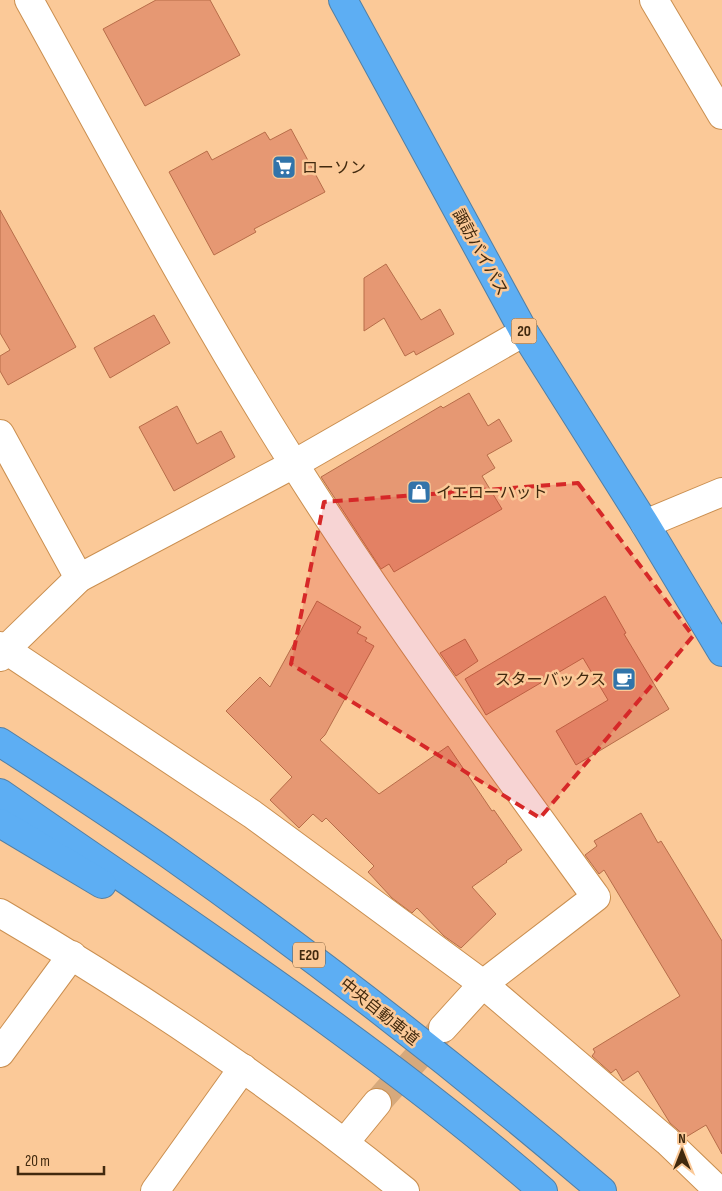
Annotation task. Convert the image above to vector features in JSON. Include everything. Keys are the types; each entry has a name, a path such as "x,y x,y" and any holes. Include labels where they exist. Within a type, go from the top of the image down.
{"highway":[{"name":"諏訪バイパス","path":"343,0 524,332 645,524 722,652"},
{"name":"中央自動車道","path":"0,742 168,854 328,969 542,1140 602,1191"},
{"name":"E20","path":"0,793 387,1064 510,1162 543,1191"},
{"path":"0,823 319,1015"}],"street":[{"path":"29,0 218,340 294,464 428,666 596,897 483,984 443,1028"},
{"path":"654,0 722,115"},
{"path":"524,332 294,464 79,578 2,651 252,814 483,984 667,1141 718,1191"},
{"path":"0,434 79,578"},
{"path":"645,524 722,492"},
{"path":"0,913 72,955 244,1068 345,1142 405,1191"},
{"path":"0,1053 72,955"},
{"path":"155,1191 244,1068"},
{"path":"345,1142 377,1103"}],"highlighted area":[{"path":"578,483 693,636 540,818 291,664 324,502"}],"building":[{"path":"156,0 210,0 240,55 145,106 103,29"},
{"path":"291,129 325,192 254,229 256,232 214,255 169,172 207,151 212,160 265,132 270,140"},
{"path":"0,210 76,347 8,385 0,371 0,356 10,350 0,333"},
{"path":"386,264 421,320 440,309 454,334 416,355 414,351 405,356 384,318 364,331 364,278"},
{"path":"154,315 170,343 110,378 94,348"},
{"name":"イエローハット","path":"469,393 488,426 499,419 512,441 487,455 495,468 482,476 502,509 394,572 389,564 381,569 321,477 441,406 443,408"},
{"path":"177,406 197,444 221,431 235,457 174,491 139,427"},
{"path":"605,596 626,633 624,634 669,709 576,765 556,731 608,700 583,658 486,715 465,679"},
{"path":"317,601 361,627 357,633 367,638 365,641 374,646 325,735 320,740 379,794 448,746 492,811 494,810 522,850 472,887 496,914 461,948 444,936 417,908 412,913 392,898 368,872 374,866 326,818 322,822 313,814 299,828 270,800 292,777 226,711 260,677 270,687"},
{"path":"465,639 478,661 456,676 440,653"},
{"path":"641,813 658,843 661,841 722,941 722,1154 706,1125 686,1137 670,1123 638,1071 623,1081 616,1069 611,1073 592,1056 595,1052 593,1049 680,996 604,870 599,874 585,855 597,846 594,841"}],"tunnel":[{"path":"377,1103 442,1029"}],"place":[{"name":"ローソン","path":"284,167"},
{"name":"イエローハット","path":"419,492"},
{"name":"スターバックス","path":"624,679"}]}
